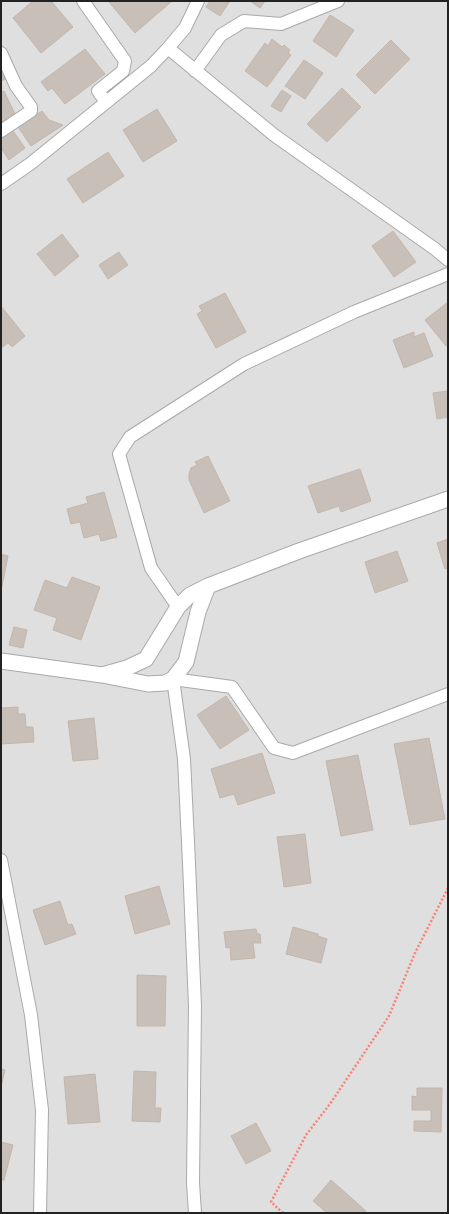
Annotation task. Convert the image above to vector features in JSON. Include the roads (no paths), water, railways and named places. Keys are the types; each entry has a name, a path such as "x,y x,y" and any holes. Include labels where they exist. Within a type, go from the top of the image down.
{"street":[{"path":"83,1 125,60 123,71 98,91 106,102"},
{"path":"1,184 30,164 151,66 185,28 198,1"},
{"path":"195,71 221,35 244,21 281,24 338,1"},
{"path":"168,48 274,135 436,248 448,260"},
{"path":"1,53 16,86 31,107 30,111 1,131"},
{"path":"178,607 151,568 120,454 130,437 244,364 354,312 448,274"},
{"path":"102,675 128,668 146,659 178,607 190,595 208,586 299,551 448,499"},
{"path":"1,661 102,675 148,684 165,683 173,679 186,662 198,612 208,586"},
{"path":"173,679 232,687 274,748 293,753 448,694"},
{"path":"173,679 184,759 195,1006 194,1213"},
{"path":"1,860 32,1022 42,1110 40,1213"}]}
